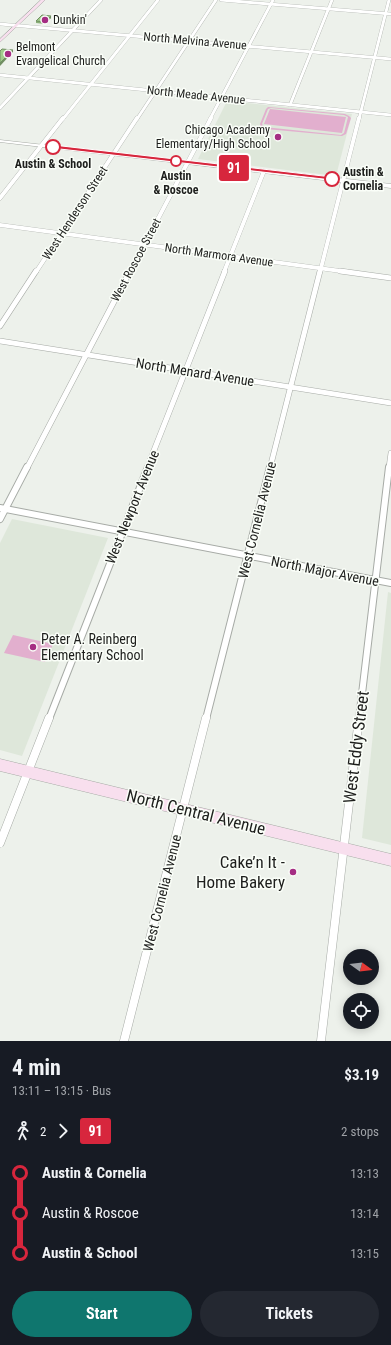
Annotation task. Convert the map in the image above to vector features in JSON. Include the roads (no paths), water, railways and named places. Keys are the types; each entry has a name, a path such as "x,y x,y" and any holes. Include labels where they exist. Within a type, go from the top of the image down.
{"main road":[{"path":"0,41 43,0"},
{"name":"North Central Avenue","path":"0,765 391,860"}],"street":[{"path":"0,108 101,0"},
{"path":"0,198 158,0"},
{"name":"West Henderson Street","path":"0,326 216,0"},
{"path":"221,0 391,14"},
{"name":"West Roscoe Street","path":"0,520 3,508 86,355 273,0"},
{"path":"290,105 332,0"},
{"name":"West Cornelia Avenue","path":"124,1041 389,0"},
{"name":"North Melvina Avenue","path":"0,24 391,59"},
{"name":"North Meade Avenue","path":"0,75 391,115"},
{"path":"0,140 391,186"},
{"name":"West Newport Avenue","path":"0,843 264,171"},
{"name":"North Marmora Avenue","path":"0,225 391,278"},
{"name":"North Menard Avenue","path":"0,341 391,403"},
{"name":"West Eddy Street","path":"321,1041 391,453"},
{"name":"North Major Avenue","path":"3,508 391,583"}],"place":[{"name":"Dunkin'","path":"45,20"},
{"name":"Belmont Evangelical Church","path":"8,54"},
{"name":"Chicago Academy Elementary/High School","path":"278,137"},
{"name":"Austin & School","path":"53,147"},
{"name":"Austin & Roscoe","path":"176,161"},
{"name":"Austin & Cornelia","path":"332,179"},
{"name":"Peter A. Reinberg Elementary School","path":"33,647"},
{"name":"Cake’n It - Home Bakery","path":"293,872"}]}
